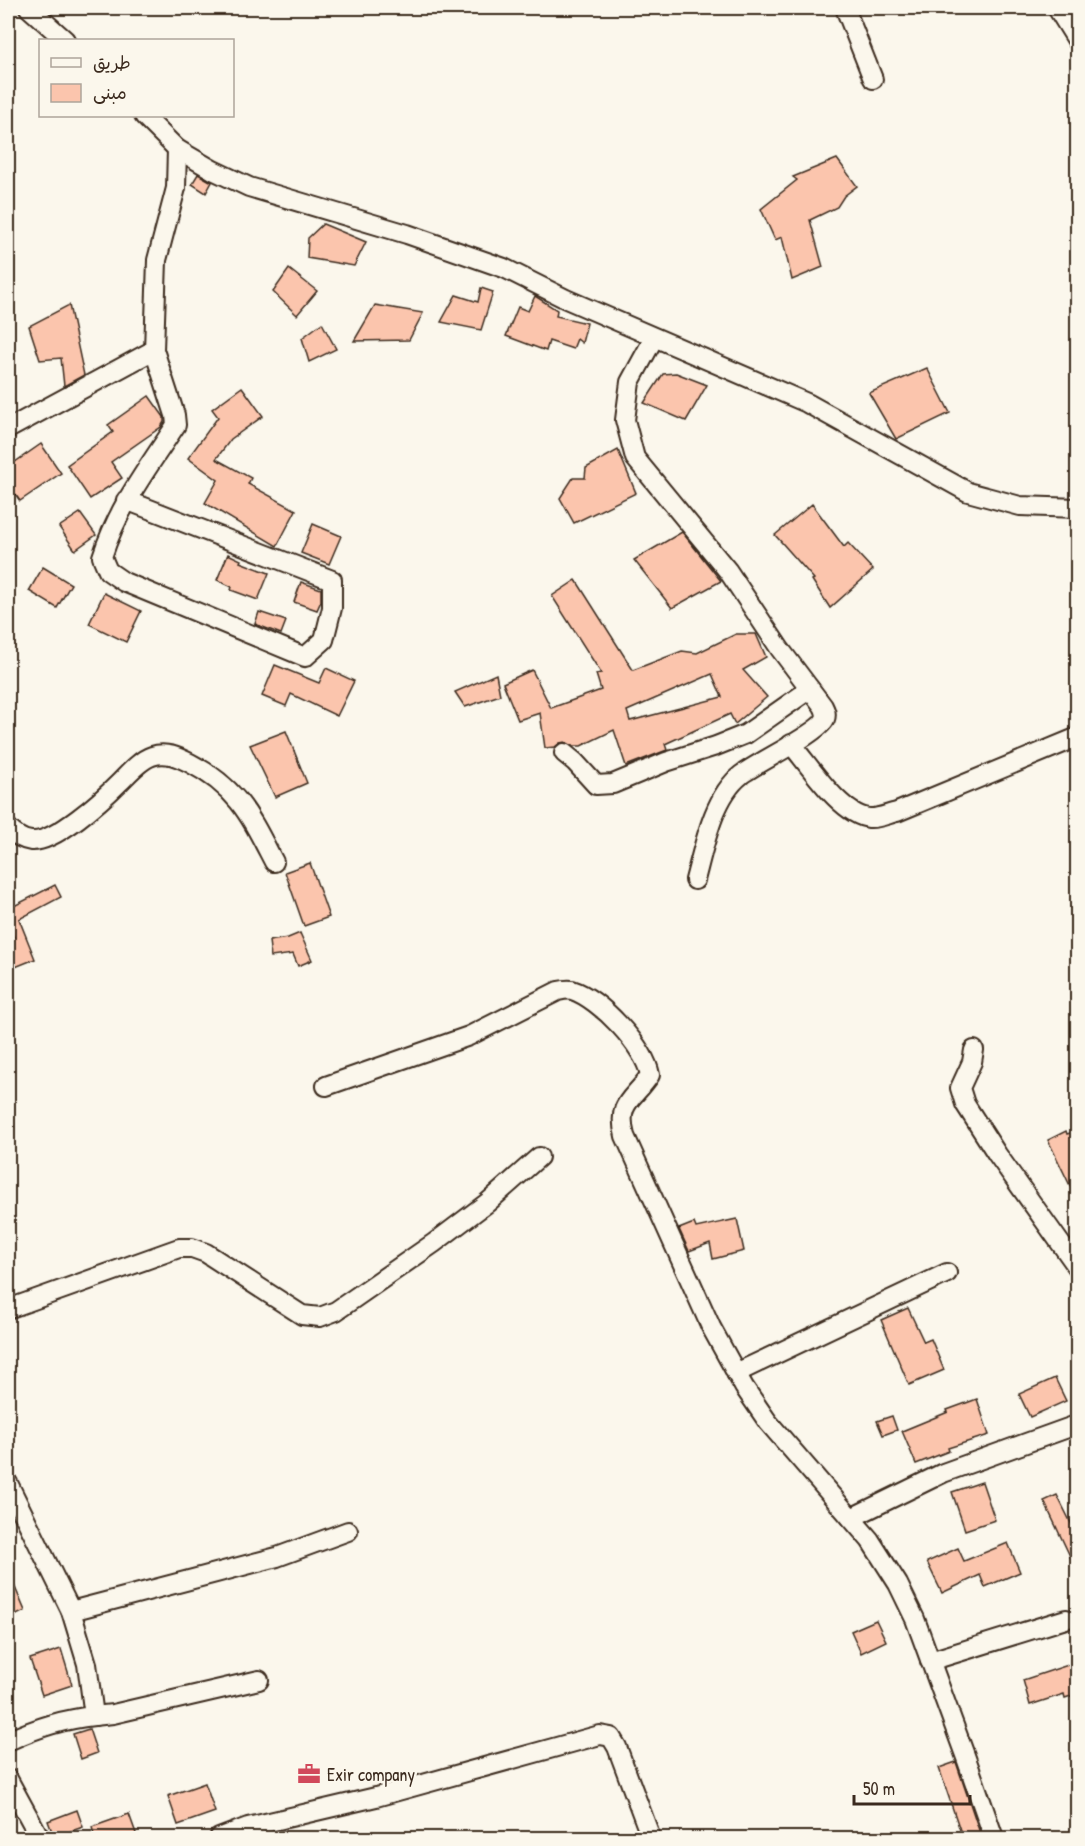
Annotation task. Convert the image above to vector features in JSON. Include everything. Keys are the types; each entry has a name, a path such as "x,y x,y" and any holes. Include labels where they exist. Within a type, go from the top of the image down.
{"street":[{"path":"29,8 64,39"},
{"path":"845,8 873,79"},
{"path":"1057,8 1077,42"},
{"path":"145,117 177,149 249,187 407,234 504,268 566,299 807,403 968,492 1020,506 1077,508"},
{"path":"126,500 332,580 332,608 324,640 306,657 124,582 108,571 102,557 110,533 126,500 176,425 175,415 154,350 157,260 176,188 177,149"},
{"path":"654,338 630,382 625,420 635,458 728,570 780,649 823,706 826,714 825,721 814,731 739,777 723,796 707,836 695,880"},
{"path":"8,429 154,350"},
{"path":"564,753 596,785 614,784 666,762 746,734 810,689"},
{"path":"791,744 837,799 856,815 871,818 897,812 1077,737"},
{"path":"8,828 18,837 29,841 40,840 54,834 100,801 149,756 162,753 179,757 208,772 224,784 247,810 274,862"},
{"path":"326,1086 469,1036 558,991 570,990 583,996 604,1011 624,1030 648,1066 650,1076 623,1109 621,1122 625,1136 711,1328 736,1373 768,1422 870,1540 898,1584 915,1619 994,1839"},
{"path":"974,1050 970,1068 960,1088 965,1104 1077,1268"},
{"path":"8,1310 179,1248 192,1248 206,1253 302,1315 320,1317 336,1311 434,1244 488,1203 539,1157"},
{"path":"736,1373 947,1273"},
{"path":"851,1518 943,1473 1076,1425"},
{"path":"8,1483 71,1611 87,1664 94,1716"},
{"path":"71,1611 277,1557 348,1531"},
{"path":"930,1661 1066,1619"},
{"path":"8,1741 42,1726 73,1718 112,1714 259,1680"},
{"path":"219,1839 248,1827 376,1797 600,1735 611,1737 617,1747 651,1839"},
{"path":"8,1779 40,1839"}],"building":[{"path":"837,159 857,186 844,196 837,207 810,220 823,267 792,280 782,237 775,240 761,209 797,180 793,177"},
{"path":"198,174 212,182 206,193 192,184"},
{"path":"323,224 366,242 354,266 307,258 308,238"},
{"path":"289,269 317,291 297,315 273,292"},
{"path":"481,288 493,292 481,330 441,322 456,295 478,302"},
{"path":"535,296 557,310 556,316 587,323 582,343 577,339 573,349 549,341 546,351 506,336 518,307 528,311"},
{"path":"69,305 84,375 64,386 61,358 40,360 29,326"},
{"path":"375,305 423,313 409,340 354,341"},
{"path":"322,323 336,349 309,362 302,338"},
{"path":"927,368 950,413 896,439 869,393"},
{"path":"676,373 707,385 686,421 644,403 663,374"},
{"path":"242,387 263,416 231,439 216,459 251,478 248,484 296,510 277,546 205,503 218,480 188,458 218,417 212,409"},
{"path":"149,396 164,417 164,422 161,427 111,462 122,478 90,499 67,465 113,432 108,425"},
{"path":"41,444 61,473 20,501 8,484 8,467"},
{"path":"618,450 636,493 574,523 560,498 573,478 585,478 586,468"},
{"path":"812,504 844,547 848,543 873,570 830,608 812,580 814,579 775,535"},
{"path":"80,513 96,535 75,550 59,527"},
{"path":"313,524 341,536 329,564 301,553"},
{"path":"682,532 721,581 672,608 634,560"},
{"path":"228,554 241,560 240,562 269,573 258,600 231,590 232,587 217,580"},
{"path":"43,567 71,584 57,608 29,591"},
{"path":"576,580 633,670 682,651 697,653 736,634 756,634 766,657 743,670 767,697 735,724 730,714 665,744 667,750 626,766 614,730 581,746 573,746 565,742 555,747 545,748 540,713 518,720 503,683 532,670 551,708 601,690 596,674 601,673 552,596","holes":["712,674 722,697 630,721 627,711"]},
{"path":"301,582 321,589 321,601 317,610 294,602"},
{"path":"104,593 141,611 126,642 89,624"},
{"path":"259,612 286,621 281,634 255,624"},
{"path":"275,665 319,683 326,668 354,681 337,716 291,694 286,706 262,696"},
{"path":"496,674 500,695 465,707 455,692"},
{"path":"286,731 307,783 275,797 250,745"},
{"path":"310,863 329,917 304,926 285,872"},
{"path":"55,885 61,897 19,919 35,959 8,970 8,940 14,937 8,925 8,892 14,906"},
{"path":"300,933 312,960 298,966 293,954 271,957 269,941 288,938"},
{"path":"1066,1131 1067,1134 1077,1131 1077,1200 1048,1140"},
{"path":"737,1219 744,1251 713,1259 710,1243 689,1251 679,1229 694,1223 696,1228"},
{"path":"908,1308 924,1342 931,1339 944,1370 909,1385 881,1320"},
{"path":"1055,1378 1066,1401 1030,1417 1019,1394"},
{"path":"977,1399 989,1435 948,1448 949,1451 916,1464 902,1431"},
{"path":"892,1416 897,1430 883,1435 877,1421"},
{"path":"982,1482 995,1520 965,1530 952,1492"},
{"path":"1057,1495 1077,1535 1077,1571 1044,1501"},
{"path":"1008,1543 1020,1572 985,1587 980,1575 942,1593 927,1562 958,1548 964,1561"},
{"path":"8,1571 25,1611 8,1619"},
{"path":"876,1620 886,1641 861,1653 851,1631"},
{"path":"61,1649 72,1685 42,1695 30,1659"},
{"path":"1077,1662 1077,1694 1065,1698 1064,1694 1030,1705 1023,1680"},
{"path":"89,1729 97,1753 81,1759 73,1734"},
{"path":"956,1762 982,1839 963,1839 939,1768"},
{"path":"205,1783 215,1812 178,1825 168,1796"},
{"path":"77,1810 83,1827 54,1837 48,1821"},
{"path":"129,1814 138,1839 95,1839 92,1827"}],"place":[{"name":"Exir company","path":"309,1774"}]}
